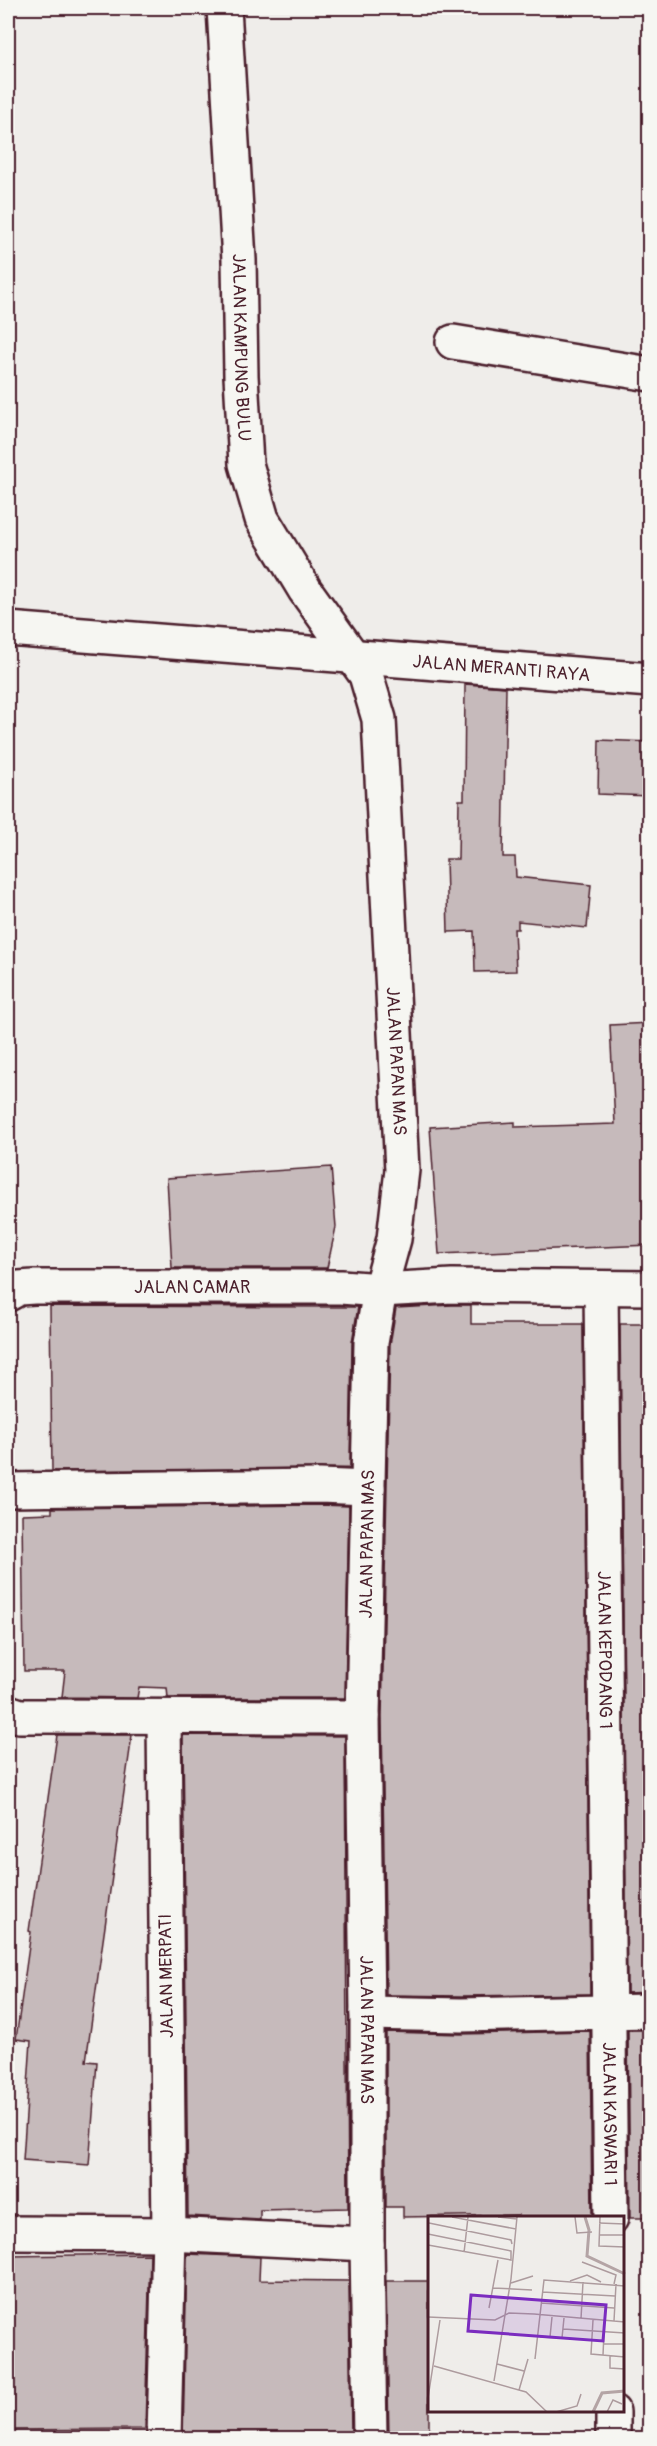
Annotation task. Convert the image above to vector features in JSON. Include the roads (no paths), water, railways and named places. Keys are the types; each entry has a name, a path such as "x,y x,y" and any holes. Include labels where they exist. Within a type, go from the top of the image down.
{"street":[{"name":"JALAN KAMPUNG BULU","path":"224,8 239,260 241,376 246,464 262,519 305,590 354,658"},
{"path":"453,342 650,374"},
{"name":"JALAN MERANTI RAYA","path":"8,629 650,680"},
{"name":"JALAN PAPAN MAS","path":"354,658 366,675 379,719 402,1170 394,1239 380,1290 371,1343 363,1717 370,2439"},
{"name":"JALAN CAMAR","path":"8,1294 19,1288 34,1287 341,1287 380,1290 453,1286 650,1288"},
{"name":"JALAN KEPODANG 1","path":"601,1288 610,2012"},
{"path":"8,1490 320,1486 368,1488"},
{"path":"8,1712 20,1716 363,1717"},
{"name":"JALAN MERPATI","path":"164,1717 169,2235 164,2439"},
{"path":"367,2013 650,2011"},
{"name":"JALAN KASWARI 1","path":"610,2012 611,2216"},
{"path":"8,2234 169,2235 367,2244"},
{"path":"613,2413 613,2439"}]}
